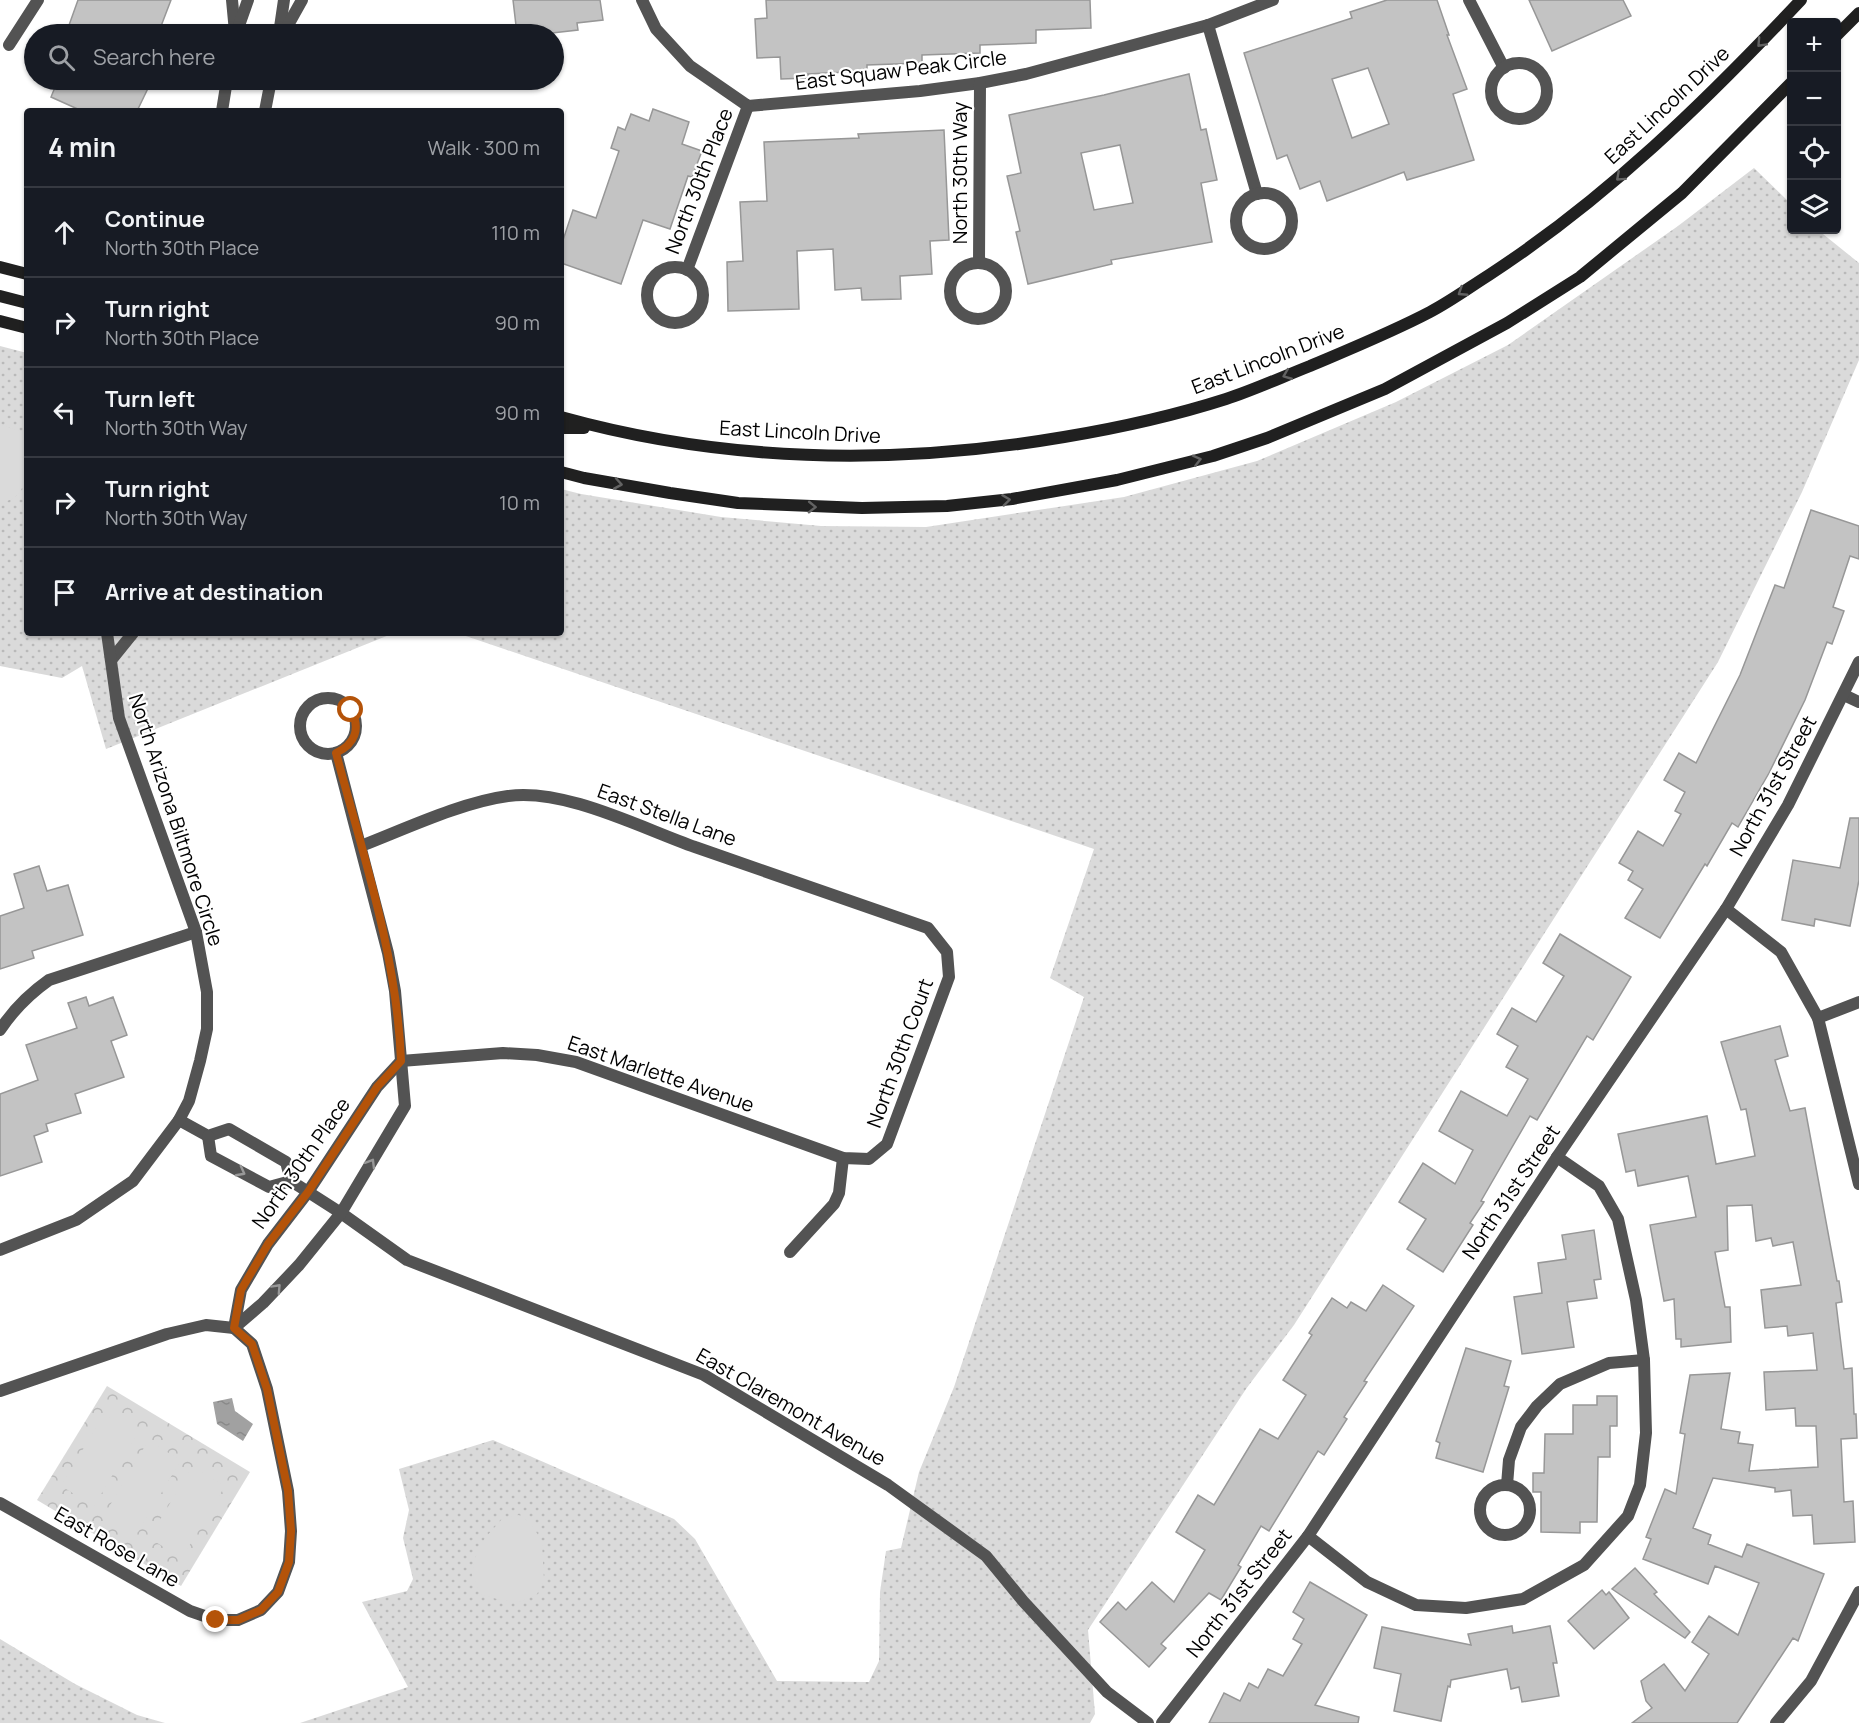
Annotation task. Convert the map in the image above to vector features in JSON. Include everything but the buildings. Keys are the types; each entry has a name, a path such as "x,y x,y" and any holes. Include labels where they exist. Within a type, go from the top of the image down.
{"main road":[{"name":"East Lincoln Drive","path":"564,418 600,428 718,449 801,456 867,457 1007,447 1123,427 1227,399 1343,352 1432,311 1536,244 1598,197 1690,114 1801,0"},
{"path":"1841,31 1859,13"},
{"path":"564,473 669,493 738,503 862,508 947,506 1012,499 1117,480 1213,456 1267,438 1385,389 1507,323 1580,277 1682,192 1787,86"},
{"path":"0,267 24,273"},
{"path":"0,296 24,302"},
{"path":"0,321 24,327"},
{"path":"564,428 600,428"}],"street":[{"path":"9,45 38,0"},
{"path":"232,0 234,24"},
{"path":"239,24 248,0"},
{"path":"282,24 284,0"},
{"path":"287,24 302,0"},
{"path":"642,0 656,30 690,66 748,106"},
{"name":"East Squaw Peak Circle","path":"748,106 920,91 1026,74 1208,25 1273,0"},
{"path":"1469,0 1504,68"},
{"path":"1208,25 1257,194"},
{"path":"1522,64 1539,73 1545,81 1546,99 1534,114 1518,119 1501,113 1496,106 1491,90 1493,81 1504,68 1522,64"},
{"name":"North 30th Way","path":"979,263 980,83"},
{"path":"222,108 225,90"},
{"path":"266,108 269,90"},
{"name":"North 30th Place","path":"687,270 748,106"},
{"path":"1257,194 1274,195 1282,200 1291,214 1290,231 1280,244 1272,248 1262,249 1245,241 1236,224 1237,214 1248,199 1257,194"},
{"name":"North 30th Way","path":"979,263 995,269 1005,284 1006,292 999,309 985,318 976,319 958,311 953,303 950,285 954,276 961,269 969,264 979,263"},
{"name":"North 30th Place","path":"669,268 687,270 699,281 702,289 703,297 697,312 683,322 675,323 658,318 652,311 647,294 653,277 669,268"},
{"name":"North Arizona Biltmore Circle","path":"0,1250 76,1220 132,1181 179,1120 189,1101 207,1029 207,992 196,932 119,718 108,636"},
{"path":"112,659 131,636"},
{"name":"North 31st Street","path":"1162,1723 1308,1536 1557,1157 1726,909 1788,805 1859,662"},
{"path":"1844,695 1859,702"},
{"path":"328,698 345,704 355,718 357,727 351,743 336,753 318,752 309,747 303,739 301,721 304,712 311,704 319,700 328,698"},
{"path":"0,1391 167,1334 206,1325 234,1328 263,1303 292,1273 341,1213 405,1106 396,991 336,753"},
{"name":"East Stella Lane","path":"361,846 457,809 507,796 536,795 570,801 928,928 947,952"},
{"path":"1726,909 1781,952 1818,1018 1859,1184"},
{"path":"0,1030 15,1008 30,993 49,980 196,932"},
{"name":"North 30th Court","path":"869,1159 887,1144 949,977 947,952"},
{"path":"1818,1018 1859,1002"},
{"name":"East Marlette Avenue","path":"401,1061 503,1053 537,1054 576,1062 843,1158 869,1159"},
{"name":"North 30th Place","path":"234,1328 241,1290 268,1244 308,1192 377,1087 401,1061"},
{"path":"179,1120 208,1136 211,1156 240,1172 269,1187 291,1181"},
{"name":"East Claremont Avenue","path":"208,1136 229,1129 286,1162 291,1181 407,1260 704,1376 888,1485 986,1556 1023,1601 1107,1692 1148,1723"},
{"path":"1308,1536 1367,1582 1416,1605 1466,1608 1523,1599 1584,1565 1628,1516 1640,1485 1645,1455 1644,1360 1636,1300 1618,1220 1599,1186 1557,1157"},
{"path":"790,1252 834,1204 839,1193 843,1158"},
{"name":"East Rose Lane","path":"0,1503 190,1611 216,1620 238,1620 261,1610 278,1592 289,1562 291,1531 288,1491 267,1389 252,1344 234,1328"},
{"path":"1507,1485 1509,1460 1521,1428 1537,1406 1560,1384 1609,1364 1644,1360"},
{"path":"1507,1485 1522,1492 1530,1506 1530,1514 1527,1522 1515,1533 1498,1535 1485,1525 1481,1518 1481,1502 1491,1489 1507,1485"},
{"path":"1776,1723 1811,1681 1859,1592"}],"green space":[{"path":"1754,168 1787,200 1787,234 1823,234 1859,263 1859,360 1802,492 1718,662 1294,1325 1246,1389 1088,1630 1095,1714 1090,1723 300,1723 408,1687 362,1602 407,1591 413,1579 403,1538 409,1510 399,1469 493,1440 674,1519 695,1539 777,1681 869,1682 879,1661 880,1592 886,1551 901,1548 919,1472 954,1387 1084,997 1050,978 1094,849 466,636 564,636 564,490 721,517 821,526 926,527 1124,497 1257,461 1396,402 1508,345 1678,226"},
{"path":"0,346 24,352 24,636 387,636 106,749 82,666 62,678 0,666"},
{"path":"0,424 24,435 24,484 18,495 0,502"},
{"path":"107,1386 250,1472 181,1586 37,1500"},
{"path":"104,1414 137,1434 94,1506 61,1486"},
{"path":"148,1441 181,1460 138,1532 106,1512"},
{"path":"192,1467 225,1486 182,1558 149,1538"},
{"path":"519,1515 531,1523 542,1542 544,1581 537,1594 520,1602 500,1600 481,1594 472,1575 475,1558 485,1538 502,1519"},
{"path":"0,1639 75,1684 137,1715 165,1723 0,1723"}],"water":[{"path":"232,1398 235,1411 253,1424 243,1441 217,1424 213,1402"}],"route":[{"path":"216,1620 238,1620 261,1610 278,1592 289,1562 291,1531 288,1491 267,1389 252,1344 234,1328 241,1290 268,1244 308,1192 377,1087 401,1061 396,991 388,953 336,753 351,743 355,735 357,727 351,710"}]}
